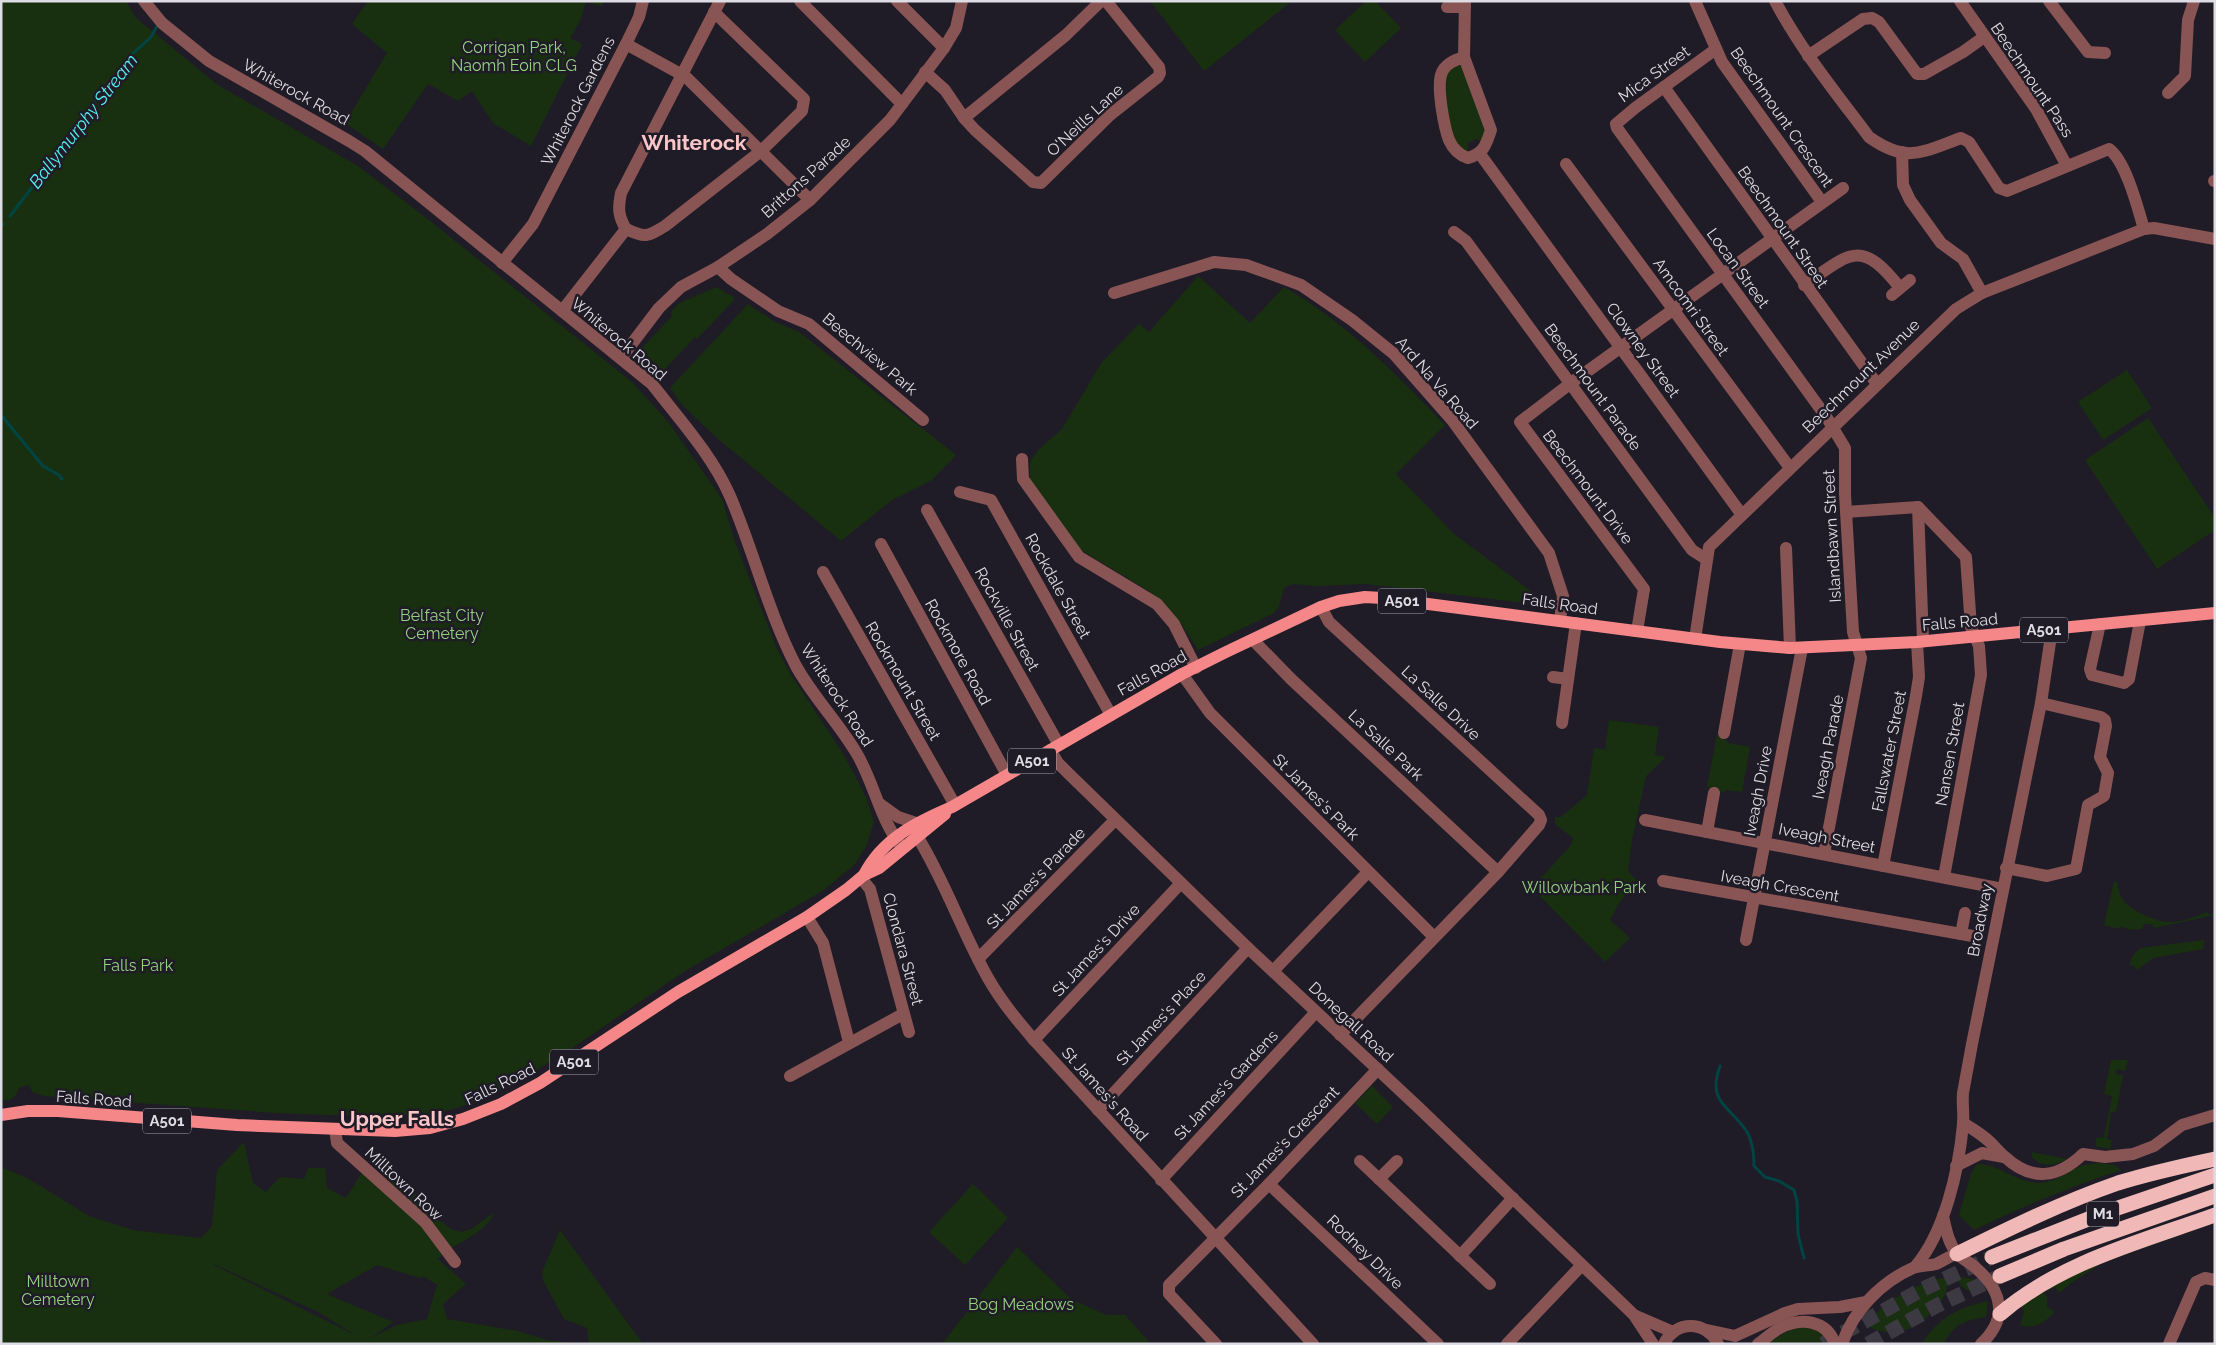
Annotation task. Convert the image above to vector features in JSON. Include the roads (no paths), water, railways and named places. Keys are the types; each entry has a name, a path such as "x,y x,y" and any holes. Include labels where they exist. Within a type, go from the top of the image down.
{"highway":[{"path":"1957,1254 2064,1204 2118,1184 2148,1174 2215,1159"},
{"name":"M1","path":"1992,1257 2087,1219 2215,1175"},
{"name":"M1","path":"2000,1276 2064,1249 2215,1196"},
{"path":"1999,1316 2028,1291 2069,1268 2215,1215"}],"main road":[{"name":"Falls Road","path":"1,1114 28,1111 58,1112 237,1125 395,1131 430,1128 462,1120 492,1108 540,1083 678,992 807,917 862,876 879,868 916,823 954,806 1182,674 1321,607 1339,601 1365,597 1740,644 1796,648 1920,642 2215,612"},
{"name":"Falls Road","path":"899,843 917,836 954,806"}],"street":[{"name":"Whiterock Road","path":"144,1 162,23 209,61 357,146 652,384 719,474 730,496 770,606 797,668 857,754 899,843"},
{"name":"Whiterock Gardens","path":"502,263 533,224 626,44 639,17 643,1"},
{"path":"800,1 902,104"},
{"path":"898,1 944,48"},
{"name":"O'Neills Lane","path":"925,72 945,90 964,118 1033,182 1041,183 1110,115 1158,77 1160,73 1159,67 1104,1 1100,2 1066,35 964,118"},
{"name":"Beechmount Crescent","path":"1694,1 1722,62 1822,202"},
{"path":"1775,1 1790,30 1808,56 1869,137 1875,141 1894,151 1923,153 1961,138 1969,142 1999,188 2007,191 2109,149 2116,154 2136,200 2144,229 2154,228 2215,239"},
{"name":"Beechmount Pass","path":"1960,1 2036,109 2067,166"},
{"path":"2168,93 2185,76 2188,20 2194,1"},
{"path":"2052,2 2088,52 2105,54"},
{"path":"1447,7 1465,4 1464,57 1491,130 1480,154 1468,158 1456,152 1449,140 1440,88 1441,75 1449,63 1464,57"},
{"name":"Brittons Parade","path":"621,358 659,308 681,287 718,267 768,234 810,200 890,120 944,48 956,28 962,6"},
{"path":"717,7 804,98 802,111 762,151 665,226 650,236 640,236 626,229 620,220 618,210 621,193 717,7"},
{"path":"1808,56 1863,19 1872,18 1878,22 1917,74 1924,74 1962,52 1984,36"},
{"path":"626,44 683,74 810,200"},
{"name":"Mica Street","path":"1617,128 1616,124 1619,120 1716,49"},
{"name":"Beechmount Street","path":"1664,88 1877,384"},
{"name":"Locan Street","path":"1617,128 1832,427"},
{"path":"1902,152 1903,185 1910,200 1941,243 1963,259 1974,275 1982,293"},
{"name":"Clowney Street","path":"1480,154 1742,515"},
{"name":"Amcomri Street","path":"1566,164 1790,468"},
{"path":"1570,383 1842,188"},
{"path":"562,311 626,229"},
{"name":"Beechmount Avenue","path":"1695,638 1709,547 1956,308 1982,293 2144,229"},
{"name":"Beechmount Parade","path":"1454,232 1466,241 1692,550 1706,559"},
{"path":"1804,285 1838,261 1855,254 1872,259 1885,269 1901,288"},
{"name":"Ard Na Va Road","path":"1114,293 1214,262 1246,264 1302,286 1352,320 1394,354 1452,420 1549,553 1563,596 1560,621"},
{"name":"Beechview Park","path":"718,267 731,279 778,311 810,324 923,420"},
{"name":"Beechmount Drive","path":"1570,383 1520,422 1644,589 1637,631"},
{"name":"Islandbawn Street","path":"1832,427 1845,448 1846,512 1853,632 1857,646"},
{"path":"1022,459 1023,479 1079,557 1157,604 1174,624 1196,668"},
{"name":"Rockdale Street","path":"960,492 991,500 1111,715"},
{"path":"1846,512 1918,507"},
{"name":"Nansen Street","path":"1918,507 1966,558 1970,627 1979,646 1981,675 1944,877"},
{"name":"Fallswater Street","path":"1883,866 1919,677 1918,507"},
{"name":"Rockville Street","path":"927,510 1055,748"},
{"name":"Rockmore Road","path":"881,544 1007,775"},
{"name":"Iveagh Drive","path":"1746,940 1796,648 1786,548"},
{"name":"Rockmount Street","path":"823,572 954,806"},
{"name":"La Salle Drive","path":"1321,607 1329,622 1539,815 1541,820 1539,825 1498,872"},
{"path":"2100,624 2090,669 2092,676 2124,683 2129,679 2140,621"},
{"path":"1562,723 1576,623"},
{"name":"Broadway","path":"1915,1267 1931,1247 1943,1216 1956,1166 1963,1123 1963,1094 2006,868 2041,703 2052,629"},
{"name":"La Salle Park","path":"1253,640 1291,679 1498,872"},
{"path":"1724,733 1740,644"},
{"name":"Iveagh Parade","path":"1824,854 1861,658 1857,646"},
{"name":"St James's Park","path":"1182,674 1210,713 1434,937"},
{"path":"1553,677 1568,679"},
{"path":"2006,868 2047,876 2076,869 2088,805 2104,796 2108,772 2100,757 2106,726 2105,720 2101,716 2041,703"},
{"name":"Donegall Road","path":"1055,748 1058,763 1069,774 1248,948 1378,1069 1634,1315 1653,1344"},
{"path":"1707,832 1714,793"},
{"path":"880,804 898,817 916,823"},
{"name":"St James's Parade","path":"978,958 1116,820"},
{"name":"Iveagh Street","path":"1645,820 2002,889"},
{"name":"St James's Road","path":"917,836 936,870 978,958 1003,1002 1034,1040 1313,1344"},
{"path":"1273,971 1368,872"},
{"path":"1340,1035 1498,872"},
{"name":"Clondara Street","path":"862,876 870,889 908,1032"},
{"name":"Iveagh Crescent","path":"1663,881 1890,923 1978,937"},
{"name":"St James's Drive","path":"1034,1040 1181,883"},
{"path":"1961,934 1965,913"},
{"path":"807,917 823,943 849,1042"},
{"name":"St James's Place","path":"1098,1110 1248,948"},
{"name":"St James's Gardens","path":"1161,1180 1316,1012"},
{"path":"790,1076 903,1014"},
{"name":"St James's Crescent","path":"1216,1344 1169,1294 1169,1285 1270,1184 1378,1069"},
{"path":"1963,1123 1992,1144 2004,1157 2020,1169 2034,1174 2048,1174 2072,1164 2083,1154 2119,1156 2144,1150 2182,1125 2215,1116"},
{"name":"Milltown Row","path":"336,1129 336,1143 425,1222 455,1262"},
{"path":"1956,1166 1982,1153 2004,1157"},
{"path":"1379,1179 1397,1160"},
{"path":"1360,1161 1490,1284"},
{"name":"Rodney Drive","path":"1270,1184 1438,1344"},
{"path":"1460,1256 1513,1198"},
{"name":"Broadway","path":"1943,1216 1950,1243 1957,1254"},
{"path":"1842,1344 1848,1328 1866,1302 1892,1281 1915,1267 1937,1263 1957,1254 1976,1268 1992,1285 1998,1297 1999,1316 1985,1341"},
{"path":"1507,1344 1582,1265"},
{"path":"2169,1344 2196,1282 2210,1279"},
{"path":"1664,1344 1673,1332 1690,1325 1735,1336 1784,1313 1798,1309 1840,1307 1866,1302"},
{"name":"Donegall Road","path":"1634,1315 1673,1332"},
{"path":"1758,1344 1780,1328 1796,1323 1811,1322 1827,1328 1836,1344"},
{"path":"1706,1330 1718,1344"}],"waterway":[{"name":"Ballymurphy Stream","path":"10,216 66,143 75,126 87,117 91,106 106,90 129,57 151,37 157,26"},
{"path":"1,415 43,466 59,475 62,479"},
{"path":"1720,1066 1716,1088 1718,1095 1721,1102 1748,1133 1753,1147 1754,1166 1765,1177 1779,1181 1794,1190 1797,1201 1798,1234 1804,1258"}],"tunnel":[{"path":"1823,1344 1923,1289 1992,1257"},
{"path":"1868,1344 1936,1306 2000,1276"}],"district":[{"name":"Whiterock","path":"694,142"},
{"name":"Upper Falls","path":"397,1118"}],"park label":[{"name":"Corrigan Park, Naomh Eoin CLG","path":"514,56"},
{"name":"Belfast City Cemetery","path":"442,624"},
{"name":"Willowbank Park","path":"1584,887"},
{"name":"Falls Park","path":"138,965"},
{"name":"Milltown Cemetery","path":"58,1290"},
{"name":"Bog Meadows","path":"1021,1304"}]}
